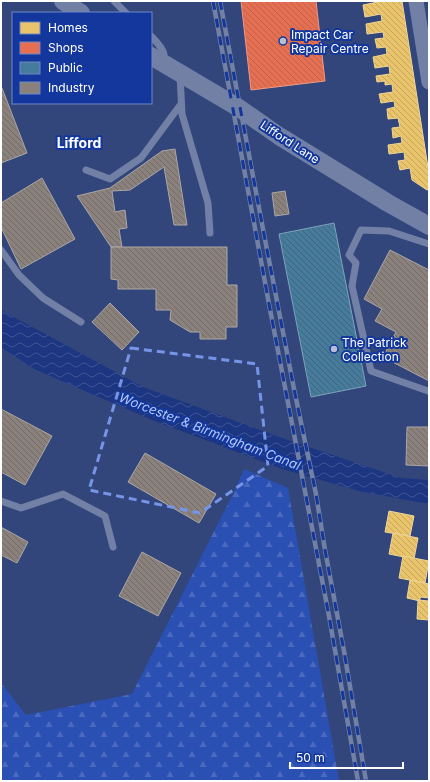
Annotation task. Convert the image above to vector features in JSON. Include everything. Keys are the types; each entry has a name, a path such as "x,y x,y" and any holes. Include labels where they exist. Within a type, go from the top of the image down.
{"street":[{"path":"63,1 80,12"},
{"path":"416,1 429,82"},
{"name":"Lifford Lane","path":"156,59 239,108 279,136 388,203 429,226"}],"lane":[{"path":"114,1 125,12"},
{"path":"152,37 164,55 156,59"},
{"path":"180,73 182,114 208,203 210,233"},
{"path":"86,170 110,179 141,158 181,104"},
{"path":"428,391 371,371 352,286 356,263 349,255 361,230 389,230 429,244"},
{"path":"1,250 19,275 44,298 81,322"},
{"path":"1,501 21,508 63,494 105,516 113,547"}],"highlighted area":[{"path":"131,348 257,364 268,466 200,513 89,490"}],"green space":[{"path":"244,469 288,488 339,781 1,781 1,683 26,715 132,694 234,492"}],"water":[{"name":"Worcester & Birmingham Canal","path":"1,310 143,387 285,439 401,478 429,480 429,503 359,491 282,469 152,420 34,369 1,347"}],"building: Homes":[{"path":"378,1 402,1 429,174 429,189 427,190 412,180 410,168 400,170 398,161 405,160 404,152 389,154 388,145 402,143 401,136 393,138 392,128 400,127 398,118 388,119 387,109 395,107 394,101 381,103 379,94 393,92 392,84 385,85 385,81 377,82 376,76 390,74 389,66 375,68 373,57 387,54 386,47 377,48 375,39 384,38 383,32 367,34 366,24 382,21 381,14 365,17 363,5"},
{"path":"389,511 414,516 410,536 385,532"},
{"path":"393,533 418,538 414,559 389,554"},
{"path":"403,556 429,561 425,583 399,578"},
{"path":"410,580 429,584 429,598 420,597 420,601 407,598"},
{"path":"418,600 429,601 429,620 417,619"}],"building: Shops":[{"name":"Impact Car Repair Centre","path":"241,1 316,1 325,81 251,90"}],"building: Public":[{"path":"334,223 366,386 311,397 279,234"}],"building: Industry":[{"path":"1,88 27,153 1,163"},
{"path":"175,149 187,225 174,225 164,167 130,190 112,191 115,212 125,210 127,228 119,229 122,247 111,247 77,196 110,188 162,151"},
{"path":"42,178 75,239 21,269 1,227 1,203"},
{"path":"285,191 289,214 275,216 272,193"},
{"path":"111,247 227,247 227,285 237,285 237,327 226,327 226,339 200,339 200,332 190,332 170,320 171,310 156,310 156,289 118,289 118,280 111,279"},
{"path":"390,250 429,270 429,381 383,357 396,332 375,321 382,309 364,299"},
{"path":"110,303 139,332 122,350 92,322"},
{"path":"1,409 52,436 25,485 1,472"},
{"path":"407,427 429,427 429,466 406,465"},
{"path":"145,453 216,494 199,523 128,482"},
{"path":"1,527 28,542 17,563 1,555"},
{"path":"142,552 181,573 158,616 119,596"}],"railway":[{"path":"213,1 329,616 358,781"},
{"path":"220,1 294,389 316,494 366,781"}],"place":[{"name":"Impact Car Repair Centre","path":"283,41"},
{"name":"The Patrick Collection","path":"334,349"}],"district":[{"name":"Lifford","path":"79,142"}]}
